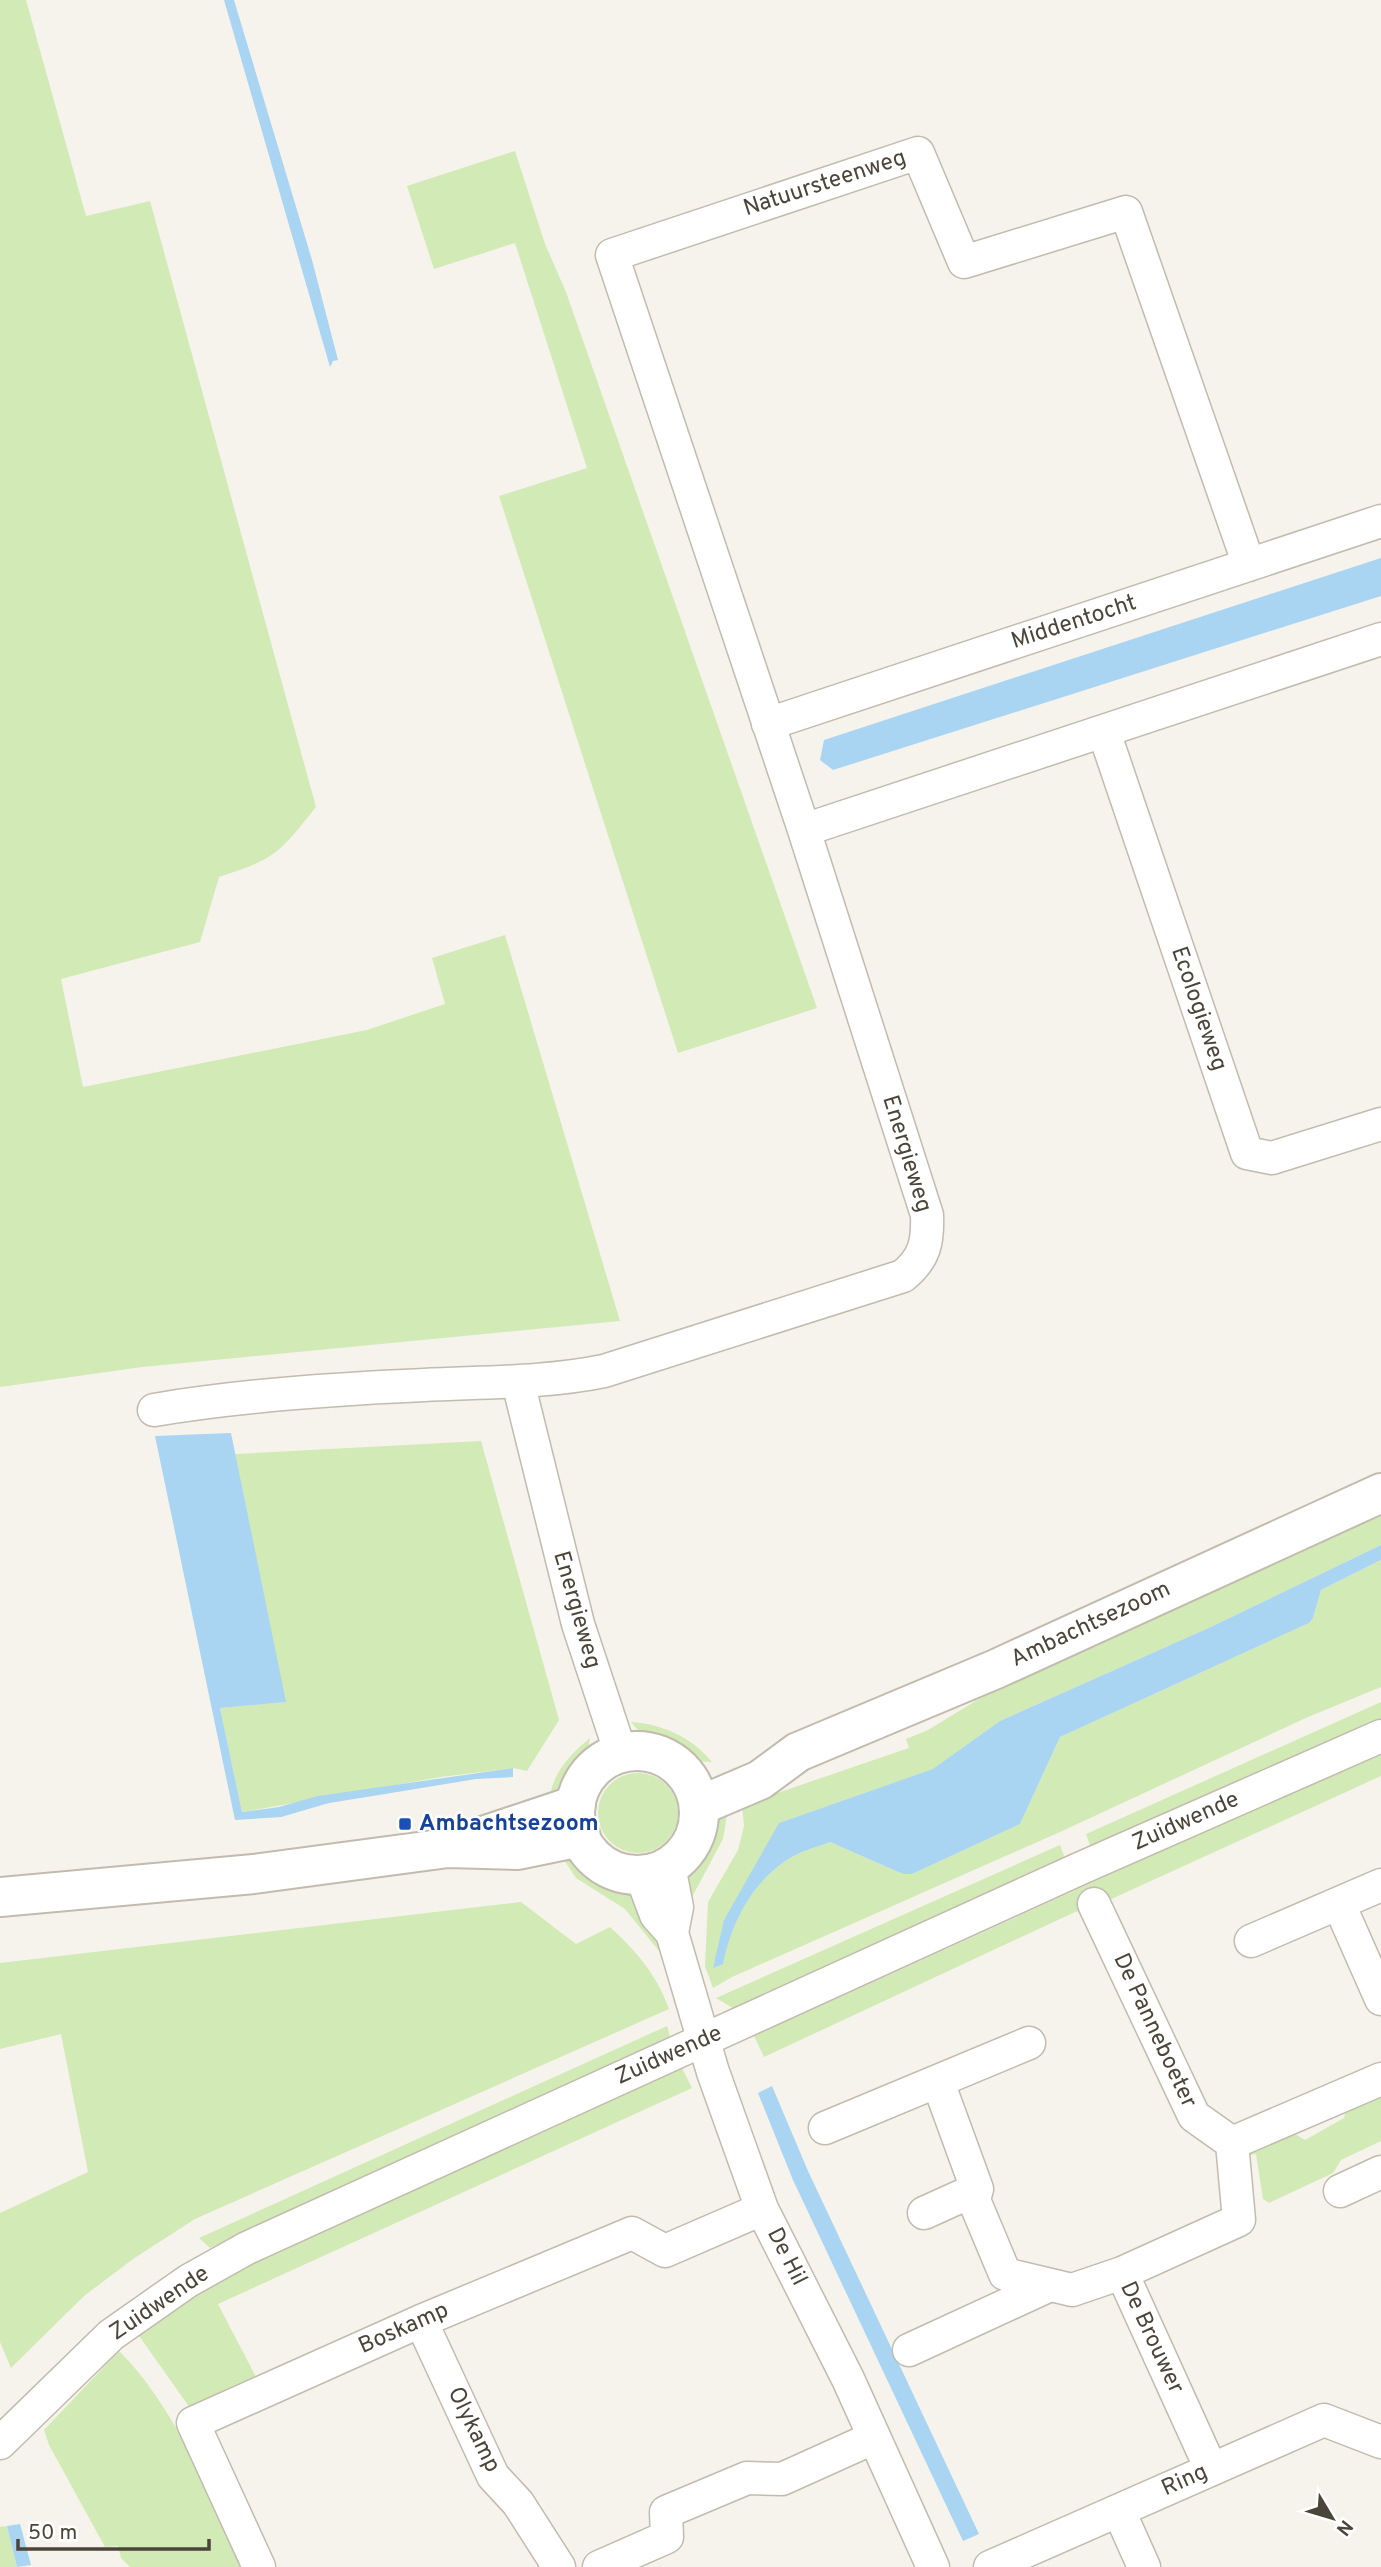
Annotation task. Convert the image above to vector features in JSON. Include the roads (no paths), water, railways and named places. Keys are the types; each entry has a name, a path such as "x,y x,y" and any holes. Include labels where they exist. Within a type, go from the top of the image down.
{"street":[{"name":"Natuursteenweg","path":"768,724 612,255 918,153 964,262 1126,212 1250,565"},
{"name":"Middentocht","path":"768,724 1381,521"},
{"path":"804,830 1381,639"},
{"name":"Energieweg","path":"154,1410 193,1403 422,1385 571,1378 604,1371 903,1276 919,1262 928,1240 927,1215 768,724"},
{"name":"Ecologieweg","path":"1104,732 1247,1153 1272,1158 1381,1124"},
{"name":"Energieweg","path":"518,1382 578,1624 621,1754"},
{"name":"Ambachtsezoom","path":"694,1792 752,1757 798,1752 996,1669 1381,1493"},
{"name":"Zuidwende","path":"0,2443 111,2335 188,2281 247,2248 1381,1736"},
{"path":"646,1752 659,1755 670,1761 694,1792 698,1824 693,1840 683,1855 655,1871 625,1874 605,1866 588,1850 578,1821 580,1791 591,1773 608,1759 621,1754 646,1752"},
{"path":"0,1897 254,1874 448,1849 518,1850 578,1821"},
{"name":"De Hil","path":"655,1871 656,1915 672,1934 703,2041 762,2209 848,2379 933,2567"},
{"path":"1251,1941 1381,1885"},
{"name":"De Panneboeter","path":"1094,1903 1194,2116 1232,2143"},
{"path":"1339,1904 1381,1999"},
{"path":"825,2129 1029,2043"},
{"path":"1122,2273 1239,2220 1232,2143 1381,2079"},
{"name":"De Brouwer","path":"938,2082 977,2189 974,2200 1005,2274 1072,2290 1122,2273 1211,2469"},
{"path":"1340,2191 1381,2172"},
{"path":"925,2213 977,2189"},
{"name":"Boskamp","path":"260,2567 193,2423 421,2321 632,2234 665,2251 762,2209"},
{"name":"De Brouwer","path":"909,2350 1050,2285"},
{"name":"Olykamp","path":"421,2321 493,2476 518,2504 559,2567"},
{"name":"Ring","path":"990,2567 1324,2420 1381,2442"},
{"path":"599,2567 667,2537 666,2512 747,2478 782,2479 873,2438"},
{"path":"1119,2511 1144,2567"}],"water":[{"path":"224,0 234,0 312,260 338,360 333,361 330,367"},
{"path":"1381,558 1381,596 833,770 820,760 824,740"},
{"path":"231,1433 286,1702 220,1708 242,1812 279,1807 318,1796 513,1768 513,1777 476,1779 329,1803 281,1817 235,1820 155,1436"},
{"path":"1381,1545 1381,1560 1321,1590 1309,1623 1060,1737 1020,1824 912,1874 903,1874 830,1842 789,1859 761,1882 752,1894 737,1920 723,1964 713,1968 724,1920 779,1823 933,1769 1000,1721 1213,1626"},
{"path":"772,2086 808,2171 979,2534 963,2541 793,2180 758,2093"},
{"path":"20,2524 31,2565 17,2567 7,2526"}],"place":[{"name":"Ambachtsezoom","path":"405,1824"}]}
